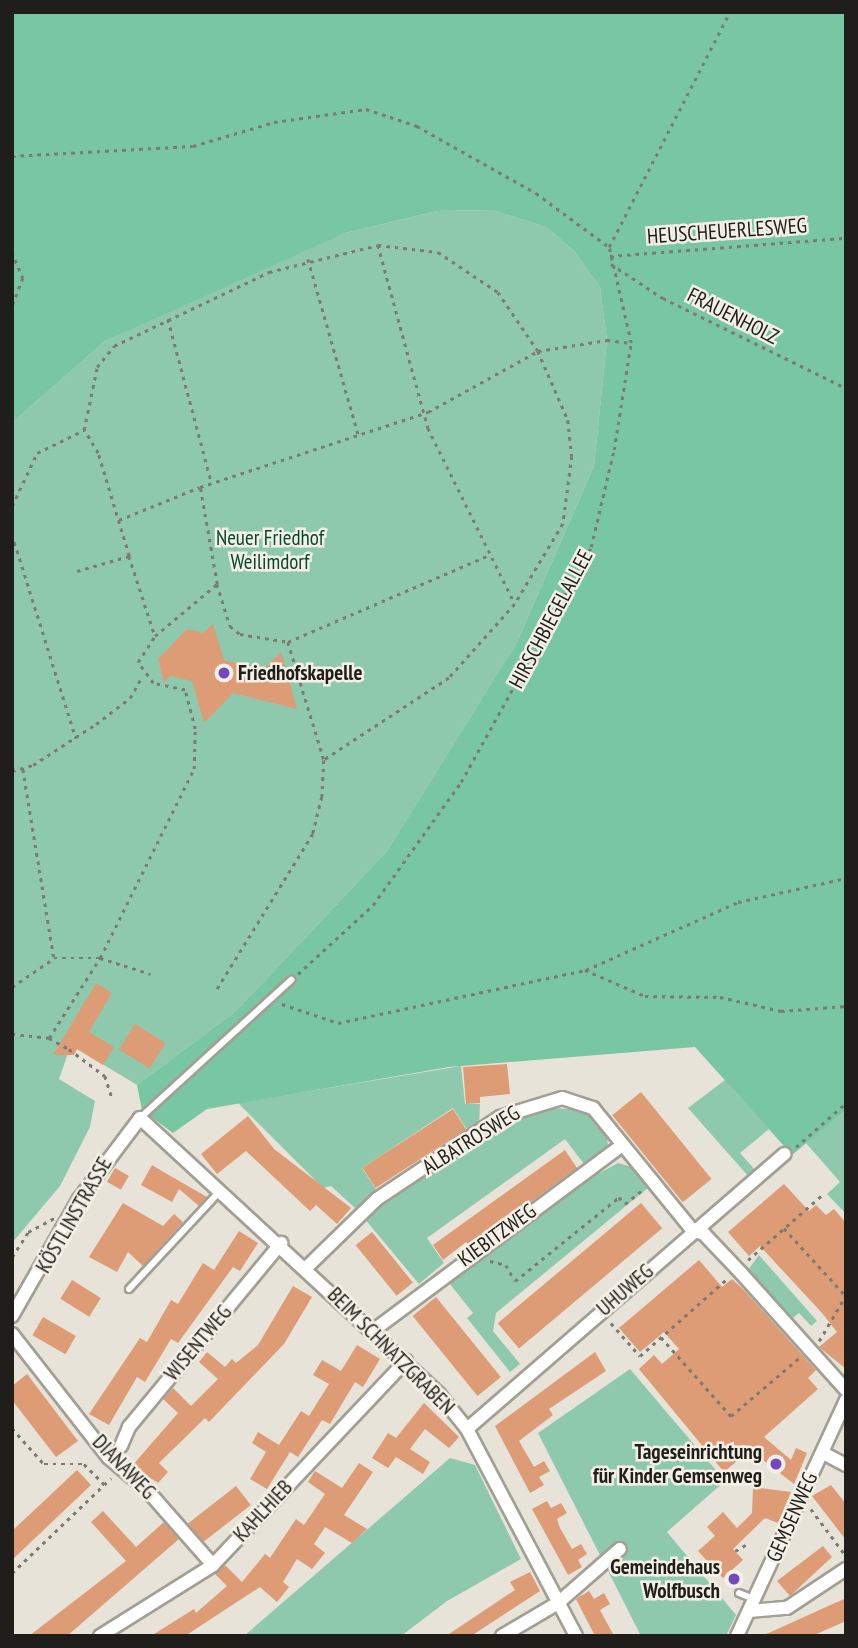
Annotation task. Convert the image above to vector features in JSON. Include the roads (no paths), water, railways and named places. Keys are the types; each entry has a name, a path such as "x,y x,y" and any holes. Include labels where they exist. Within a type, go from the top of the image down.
{"street":[{"name":"ALBATROSWEG","path":"307,1267 377,1199 528,1105 562,1098 589,1104 692,1230 704,1234 846,1390"},
{"name":"BEIM SCHNATZGRABEN","path":"140,1118 223,1189 374,1330 467,1429 576,1636"},
{"name":"KÖSTLINSTRASSE","path":"12,1316 108,1154 140,1118"},
{"name":"KIEBITZWEG","path":"374,1330 479,1248 622,1145"},
{"name":"UHUWEG","path":"467,1429 597,1318 692,1230 785,1154"},
{"name":"WISENTWEG","path":"121,1446 129,1427 281,1243"},
{"name":"DIANAWEG","path":"12,1334 121,1468 213,1565"},
{"name":"KAHLHIEB","path":"100,1636 213,1565 406,1361"},
{"name":"GEMSENWEG","path":"737,1636 797,1504 825,1454 846,1400"},
{"path":"825,1454 846,1465"},
{"path":"502,1636 558,1603 620,1549"},
{"path":"752,1605 788,1608 846,1569"}],"lane":[{"path":"140,1118 291,980"},
{"path":"129,1289 223,1189"},
{"path":"739,1593 752,1605"}],"place":[{"name":"Friedhofskapelle","path":"224,673"},
{"name":"Tageseinrichtung für Kinder Gemsenweg","path":"776,1464"},
{"name":"Gemeindehaus Wolfbusch","path":"734,1579"}],"park label":[{"name":"Neuer Friedhof Weilimdorf","path":"270,550"}]}
